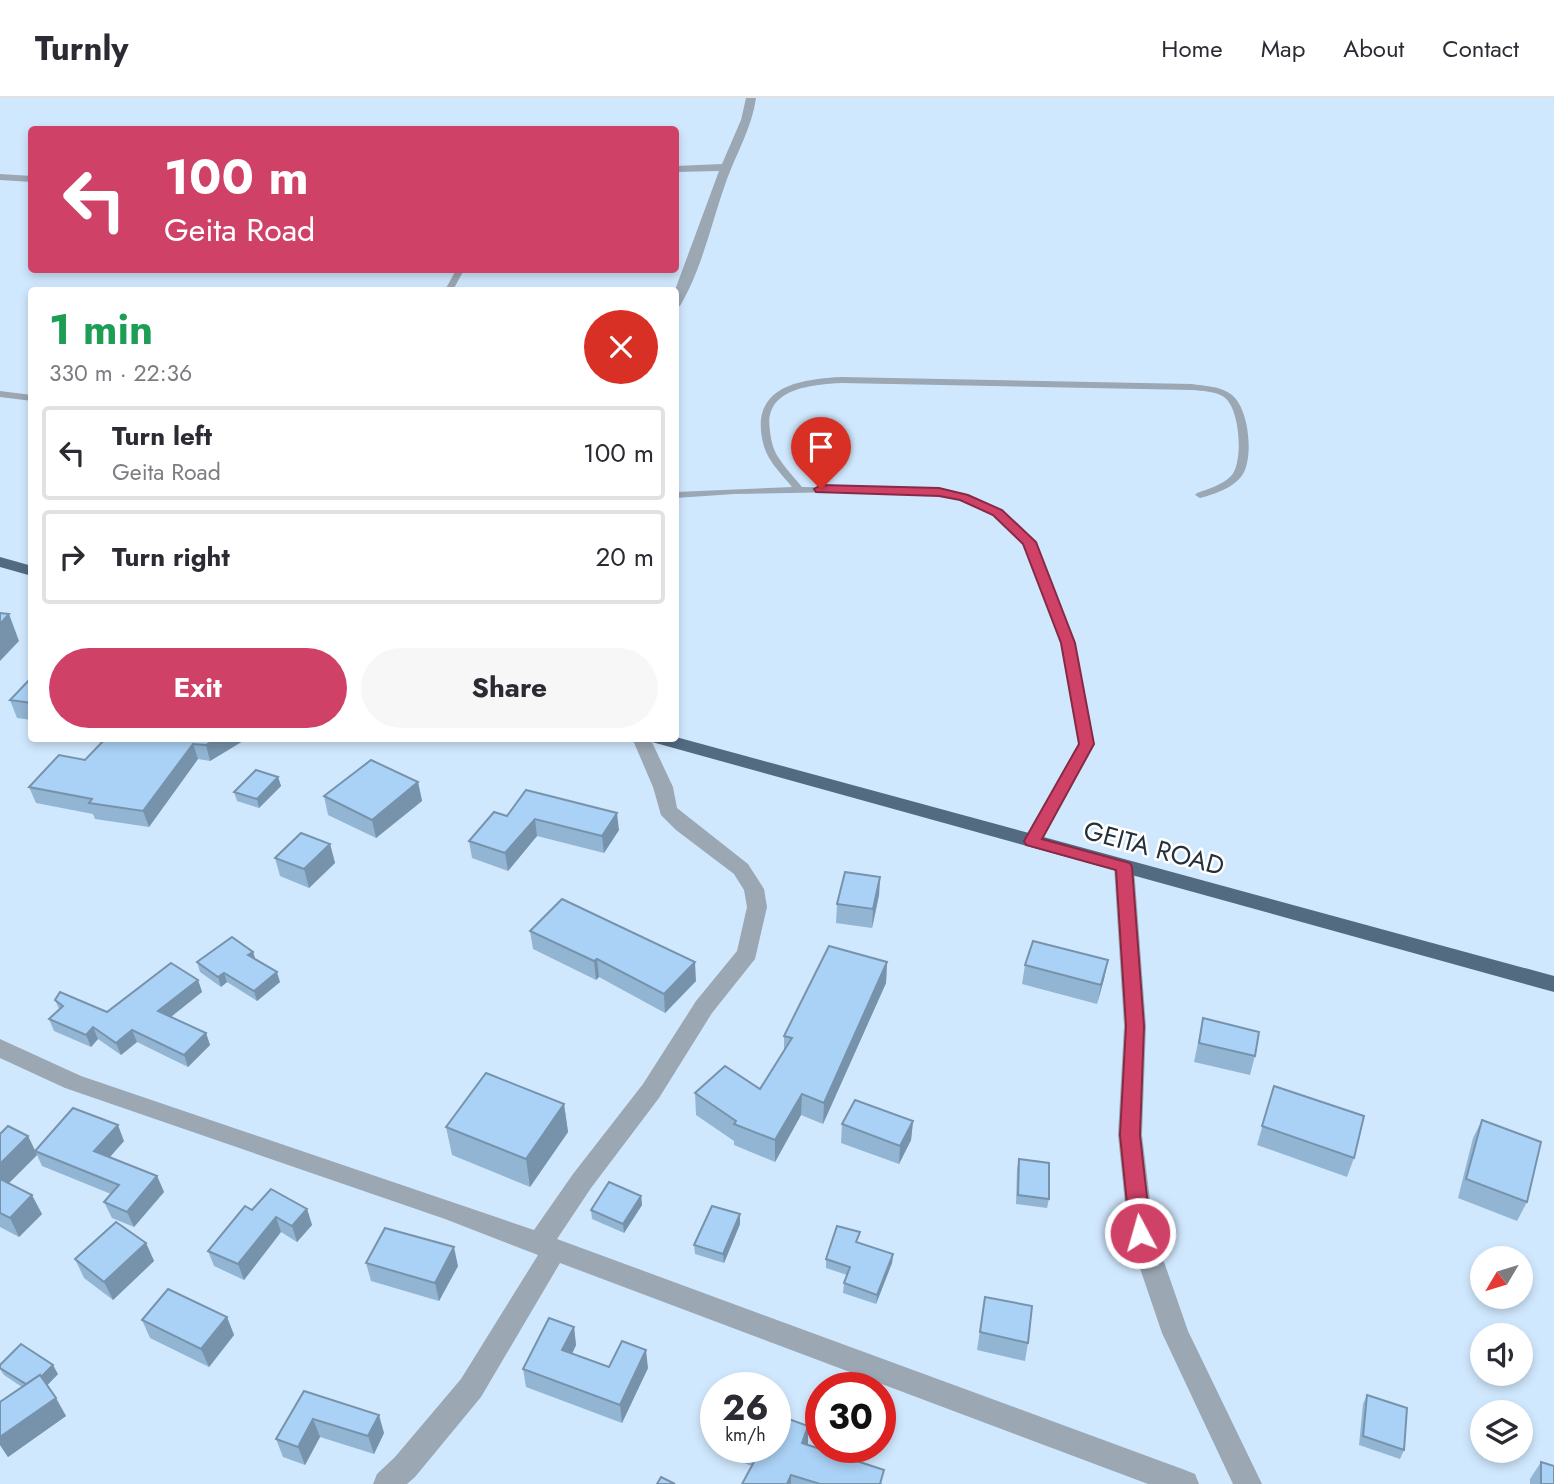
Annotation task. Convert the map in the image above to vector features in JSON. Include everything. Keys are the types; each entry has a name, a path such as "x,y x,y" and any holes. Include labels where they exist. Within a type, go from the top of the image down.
{"highway":[{"path":"0,562 28,570"},
{"name":"GEITA ROAD","path":"673,742 1554,984"}],"street":[{"path":"679,297 690,273 727,167 740,141 751,98"},
{"path":"679,169 727,167"},
{"path":"0,177 28,179"},
{"path":"387,1484 405,1467 471,1388 582,1181 651,1091 704,1007 747,953 757,907 754,889 741,869 668,810 663,788 643,742"},
{"path":"1124,867 1135,1026 1130,1135 1140,1233 1175,1333 1248,1484"},
{"path":"0,1048 73,1082 452,1211 1185,1484"}],"lane":[{"path":"799,489 768,447 764,420 774,397 788,388 810,382 841,380 1192,387 1220,391 1231,397 1238,407 1241,418 1241,463 1239,472 1222,488 1200,495"},
{"path":"0,394 28,398"},
{"path":"679,495 799,489 939,492 964,497 998,512 1029,542 1068,643 1086,744 1032,841"}],"building":[{"path":"0,613 9,614 0,624"},
{"path":"28,681 28,702 10,700"},
{"path":"102,742 211,742 206,745 193,744 143,811 89,803 92,799 29,787 59,755 85,760"},
{"path":"371,760 418,782 372,820 324,796"},
{"path":"256,770 278,777 257,799 234,792"},
{"path":"526,790 617,813 602,836 535,819 505,853 469,841 494,812 507,816"},
{"path":"301,833 330,844 304,869 275,858"},
{"path":"845,872 880,877 873,909 837,904"},
{"path":"562,899 695,962 664,994 597,959 594,961 530,931"},
{"path":"232,937 253,952 248,955 277,972 254,991 224,973 218,977 197,962"},
{"path":"1033,941 1108,960 1101,985 1025,965"},
{"path":"829,946 887,962 824,1103 802,1094 775,1140 734,1124 736,1121 695,1093 725,1066 760,1089 792,1038 784,1036"},
{"path":"171,963 198,980 158,1011 206,1033 184,1055 132,1030 116,1043 93,1027 86,1035 49,1019 63,1006 55,1000 60,992 107,1012"},
{"path":"1203,1018 1259,1032 1255,1056 1199,1043"},
{"path":"486,1073 564,1104 526,1159 446,1127"},
{"path":"1274,1086 1364,1116 1354,1158 1262,1126"},
{"path":"855,1100 913,1121 900,1146 842,1124"},
{"path":"73,1108 118,1125 94,1151 157,1176 127,1212 104,1202 119,1185 35,1151"},
{"path":"1482,1120 1541,1142 1527,1202 1466,1179"},
{"path":"8,1126 28,1136 0,1164 0,1134"},
{"path":"1019,1159 1049,1163 1049,1199 1018,1195"},
{"path":"0,1179 32,1195 10,1218 0,1213"},
{"path":"609,1182 641,1196 623,1224 591,1210"},
{"path":"271,1189 307,1209 292,1226 276,1217 238,1264 208,1251 245,1206 252,1210"},
{"path":"712,1206 740,1214 723,1254 694,1245"},
{"path":"116,1222 146,1243 104,1282 75,1259"},
{"path":"837,1226 860,1232 856,1242 893,1254 877,1295 844,1283 850,1267 826,1259"},
{"path":"385,1228 454,1247 435,1283 366,1263"},
{"path":"168,1289 227,1317 201,1349 142,1320"},
{"path":"985,1297 1032,1306 1028,1343 980,1332"},
{"path":"549,1318 574,1327 562,1350 609,1367 622,1341 646,1350 620,1405 523,1369"},
{"path":"21,1344 53,1365 41,1377 40,1375 26,1384 0,1368"},
{"path":"40,1375 56,1398 0,1437 0,1402"},
{"path":"304,1391 379,1415 368,1436 313,1419 298,1447 276,1439"},
{"path":"1367,1395 1407,1408 1404,1450 1363,1436"},
{"path":"791,1420 805,1425 802,1443 805,1444 805,1463 863,1463 884,1470 880,1484 820,1484 791,1475 787,1484 742,1484 753,1463 791,1463"},
{"path":"1541,1462 1554,1466 1554,1484 1541,1484"},
{"path":"661,1477 675,1484 657,1484"}],"route":[{"path":"821,489 939,492 964,497 998,512 1029,542 1068,643 1086,744 1032,841 1124,867 1135,1026 1130,1135 1140,1233"}]}
